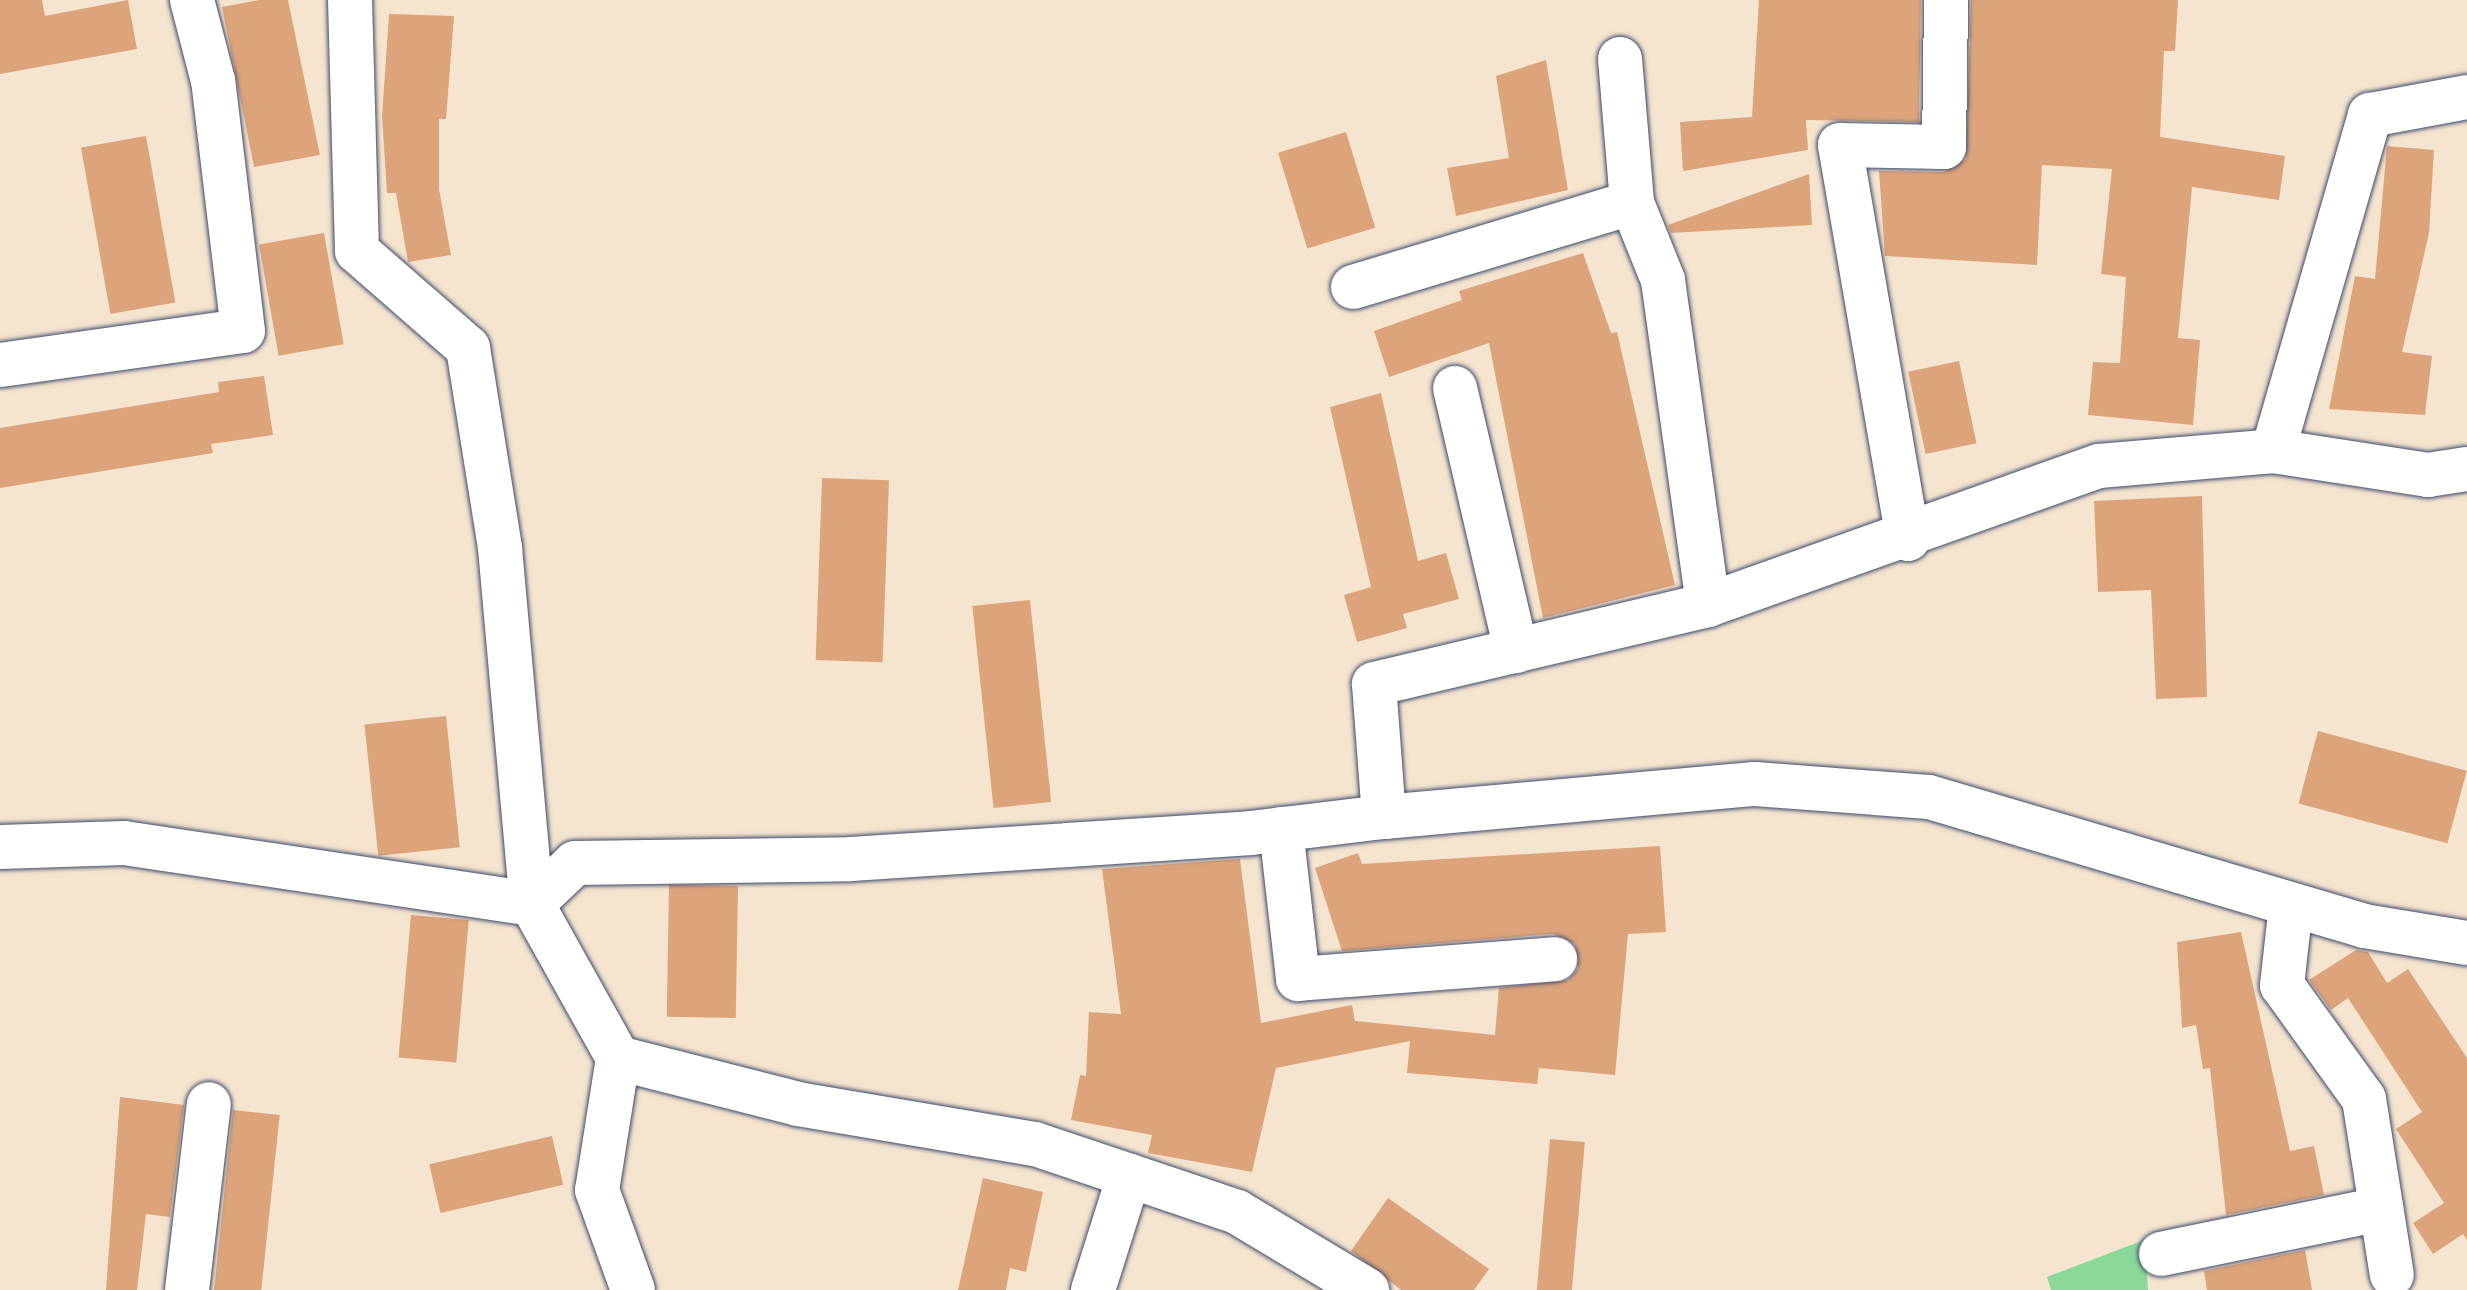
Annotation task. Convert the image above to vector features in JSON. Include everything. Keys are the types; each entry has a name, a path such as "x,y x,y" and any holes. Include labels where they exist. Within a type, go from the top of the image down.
{"street":[{"path":"0,365 243,331 213,81 192,0"},
{"path":"350,0 357,251 468,348 500,548 532,904 618,1058 597,1190 633,1290"},
{"path":"1908,539 1840,145 1944,147 1946,0"},
{"path":"1620,59 1632,203 1663,280 1708,605"},
{"path":"2273,451 2370,115 2467,97"},
{"path":"1353,287 1632,203"},
{"path":"1455,388 1516,651"},
{"path":"1384,817 1374,684 1708,605 1908,539 2099,466 2273,451 2428,475 2467,469"},
{"path":"532,904 575,863 851,859 1281,829 1755,784 1929,797 2291,905 2467,943"},
{"path":"1281,829 1298,979 1555,959"},
{"path":"0,847 124,843 532,904"},
{"path":"2291,905 2282,985 2364,1099 2392,1275"},
{"path":"618,1058 798,1104 1035,1144 1237,1212 1367,1290"},
{"path":"187,1290 209,1104"},
{"path":"1093,1290 1129,1176"},
{"path":"2161,1254 2381,1209"}],"green space":[{"path":"2144,1240 2148,1290 2051,1290 2047,1277"}],"building":[{"path":"0,0 42,0 45,16 128,0 137,49 0,74"},
{"path":"259,0 288,0 320,155 254,167 222,7"},
{"path":"1759,0 1921,0 1919,122 1806,120 1808,150 1683,171 1680,122 1752,117"},
{"path":"1971,0 2178,0 2175,51 2164,51 2160,137 2285,156 2279,200 2192,187 2178,338 2200,340 2193,425 2088,415 2093,362 2120,363 2126,277 2101,274 2112,169 2042,165 2037,265 1885,256 1879,171 1944,172 1966,159"},
{"path":"389,14 454,16 446,119 439,119 439,189 451,255 408,262 396,193 387,193 382,116"},
{"path":"1546,60 1568,190 1456,216 1447,168 1509,158 1496,76"},
{"path":"1346,132 1375,228 1307,248 1278,153"},
{"path":"146,136 175,302 110,314 81,147"},
{"path":"2387,146 2434,150 2429,233 2402,352 2432,356 2425,415 2329,409 2355,276 2375,279"},
{"path":"1809,174 1812,225 1671,233 1668,225"},
{"path":"324,233 344,344 279,356 259,244"},
{"path":"1583,253 1611,333 1617,332 1675,585 1543,618 1489,343 1389,377 1374,331 1462,300 1459,291"},
{"path":"1959,361 1976,443 1926,454 1908,372"},
{"path":"264,376 273,435 211,444 213,453 0,488 0,428 219,392 218,382"},
{"path":"1381,393 1418,561 1446,553 1459,599 1403,614 1407,628 1357,642 1344,595 1371,587 1330,407"},
{"path":"822,478 889,480 883,662 816,660"},
{"path":"2202,496 2207,697 2156,699 2151,590 2098,592 2094,501"},
{"path":"1030,600 1051,802 994,808 972,606"},
{"path":"446,716 460,847 378,856 364,725"},
{"path":"2318,731 2467,771 2447,843 2299,803"},
{"path":"1660,846 1666,932 1628,934 1615,1075 1539,1068 1537,1084 1407,1073 1410,1041 1276,1068 1252,1172 1148,1153 1152,1135 1071,1120 1080,1075 1086,1076 1089,1012 1121,1014 1102,869 1240,859 1261,1023 1352,1005 1355,1021 1495,1035 1499,988 1568,980 1578,969 1575,944 1553,934 1342,951 1315,868 1358,853 1362,864"},
{"path":"669,885 738,886 736,1018 667,1017"},
{"path":"411,915 469,920 456,1063 399,1057"},
{"path":"2241,932 2290,1151 2314,1146 2324,1195 2226,1215 2210,1068 2203,1069 2196,1025 2182,1028 2177,942"},
{"path":"2356,950 2368,952 2387,983 2408,969 2467,1058 2467,1240 2463,1234 2433,1254 2413,1223 2444,1203 2396,1129 2422,1112 2348,998 2331,1010 2309,980"},
{"path":"120,1097 184,1105 170,1217 146,1214 137,1290 106,1290"},
{"path":"233,1110 280,1115 261,1290 214,1290"},
{"path":"552,1136 563,1185 440,1213 429,1164"},
{"path":"1550,1139 1585,1142 1572,1290 1537,1290"},
{"path":"983,1178 1043,1192 1026,1272 1010,1268 1006,1290 958,1290"},
{"path":"1388,1198 1489,1269 1474,1290 1401,1290 1351,1251"},
{"path":"2305,1250 2312,1290 2207,1290 2204,1271"}]}
